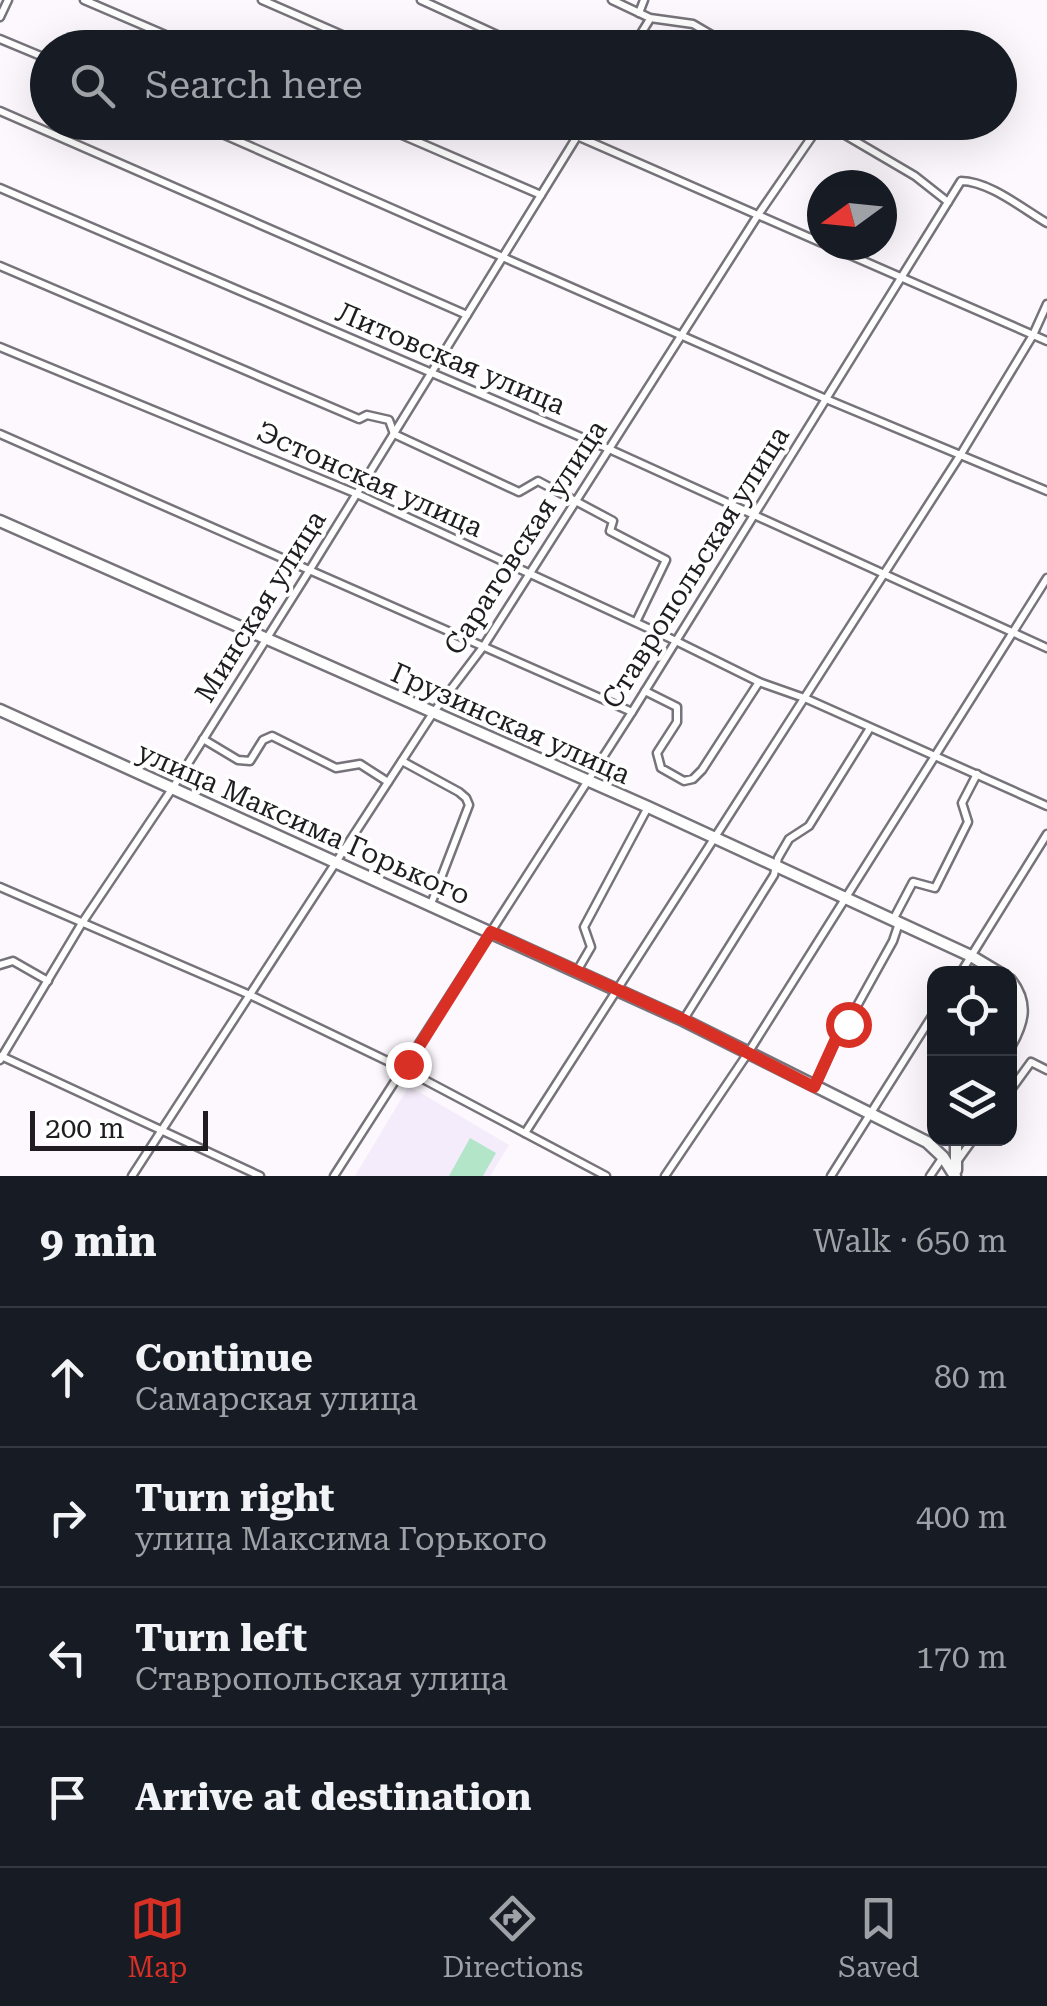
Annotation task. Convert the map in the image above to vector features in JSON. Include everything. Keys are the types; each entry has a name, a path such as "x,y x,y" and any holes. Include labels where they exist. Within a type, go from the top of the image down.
{"main road":[{"name":"Грузинская улица","path":"0,521 648,807 987,966"},
{"name":"улица Максима Горького","path":"0,710 684,1020 926,1142 956,1172"},
{"path":"1017,993 1023,1005 1017,1031"},
{"path":"955,1146 956,1172"}],"street":[{"path":"0,17 8,0"},
{"path":"84,0 154,30"},
{"path":"262,0 331,30"},
{"path":"421,0 487,30"},
{"path":"612,0 650,18 693,24 703,30"},
{"path":"639,13 644,0"},
{"path":"643,30 650,18"},
{"path":"0,38 30,51"},
{"path":"0,111 30,124"},
{"path":"66,140 467,316"},
{"path":"237,140 1047,492"},
{"path":"414,140 541,195"},
{"name":"Минская улица","path":"1,1057 82,923 172,789 309,571 575,140"},
{"path":"586,140 807,237"},
{"name":"Саратовская улица","path":"132,1176 433,714 483,646 810,140"},
{"path":"853,140 915,176 948,202"},
{"name":"Ставропольская улица","path":"334,1176 632,712 961,181 987,189 1047,224"},
{"name":"Литовская улица","path":"0,188 609,449 1047,648"},
{"path":"860,260 1047,341"},
{"path":"0,266 359,419 366,415 389,420 394,434 519,492 538,481 613,520 610,531 666,560 636,622"},
{"path":"525,1134 961,454 1033,335 1047,304"},
{"name":"Эстонская улица","path":"0,347 356,494 759,682 1047,806"},
{"path":"0,434 632,712"},
{"path":"666,1176 748,1054 1047,578"},
{"path":"645,691 677,708 677,722 657,753 661,768 684,782 702,770 759,682"},
{"path":"684,1020 774,875 789,839 809,826 870,728"},
{"path":"203,739 238,760 250,761 263,740 272,736 336,768 360,764 388,782"},
{"path":"402,761 459,792 469,805 430,904"},
{"path":"814,1087 839,1032 848,1024 894,940 896,921 913,882 934,888 968,822 962,803 977,774"},
{"path":"577,972 590,947 584,927 648,807"},
{"path":"965,966 1047,834"},
{"path":"0,887 250,995 404,1069 606,1176"},
{"path":"0,965 14,961 48,980"},
{"path":"832,1176 927,1024"},
{"path":"1,1057 260,1176"},
{"path":"1017,1082 1032,1062 1047,1070"},
{"path":"956,1172 970,1146"},
{"path":"930,1176 943,1157"}],"shaded area":[{"path":"409,1086 509,1145 490,1176 355,1176"}],"green space":[{"path":"470,1138 496,1153 483,1176 449,1176"}],"route":[{"path":"408,1064 491,932 684,1020 814,1087 839,1032 848,1024"}]}
